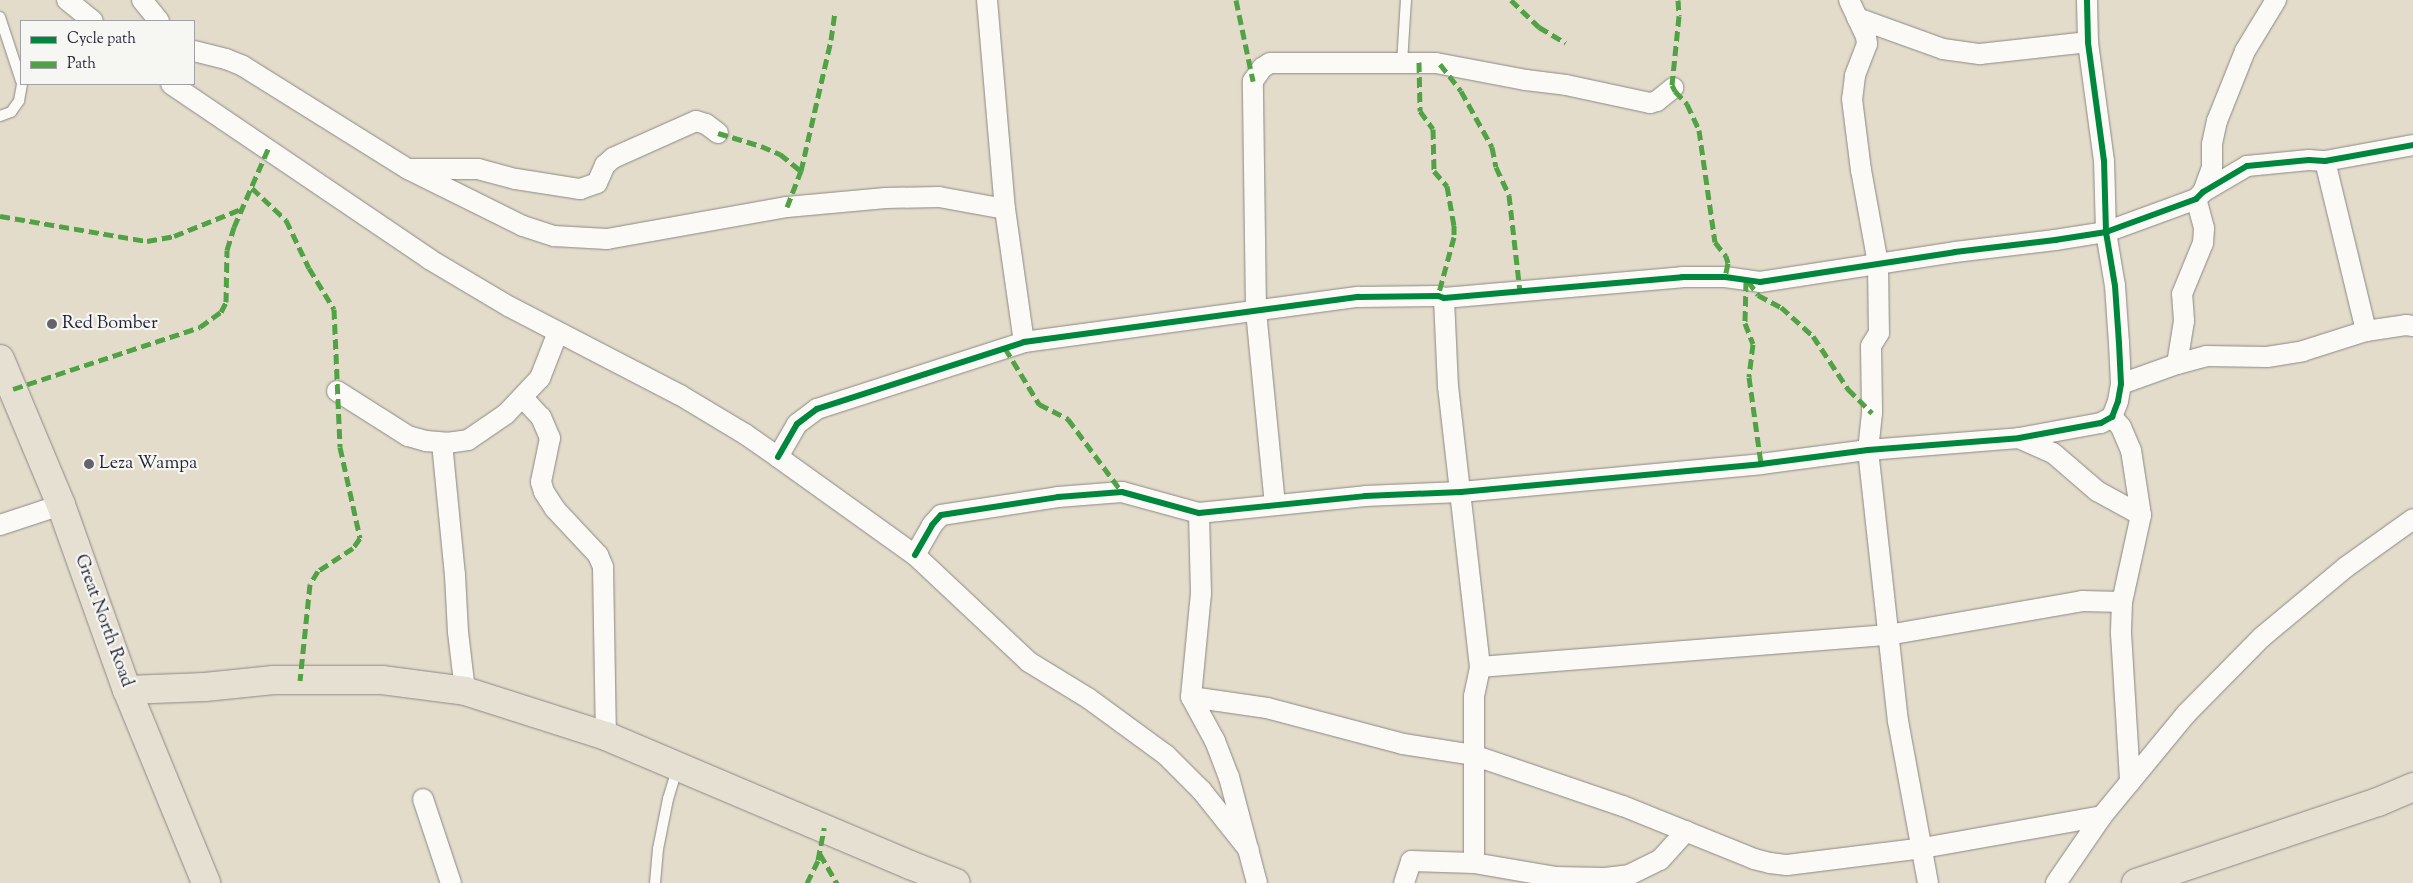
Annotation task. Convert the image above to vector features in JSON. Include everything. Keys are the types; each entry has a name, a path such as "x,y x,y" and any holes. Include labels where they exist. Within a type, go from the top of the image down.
{"main road":[{"name":"Great North Road","path":"0,359 61,505 127,690 206,883"},
{"path":"127,690 283,680 382,680 466,691 606,736 956,883"},
{"path":"2136,883 2410,793"}],"street":[{"path":"67,0 92,20"},
{"path":"142,0 158,20"},
{"path":"988,0 1005,209 1024,342"},
{"path":"1849,0 1866,36 1867,44 1855,76 1852,99 1861,170 1878,264 1880,333 1872,346 1872,413 1868,450 1899,730 1910,793 1923,848 1928,883"},
{"path":"915,555 932,525 941,515 1058,497 1122,492 1199,513 1365,496 1461,492 1761,464 1868,450 2019,438 2101,423 2112,417 2121,384 2115,286 2106,232 2104,160 2088,42 2087,0"},
{"path":"2177,364 2184,321 2182,294 2203,243 2204,228 2199,196 2212,167 2212,144 2217,121 2245,51 2276,0"},
{"path":"1857,18 1943,49 1980,54 2088,42"},
{"path":"195,51 226,59 243,66 408,169 522,226 554,236 607,239 787,207 886,198 939,196 1005,209"},
{"path":"1275,505 1256,310 1254,81 1256,75 1270,63 1436,63 1526,80 1566,85 1650,103 1657,101 1674,88"},
{"path":"172,85 430,259 558,332 680,395 778,457 915,555 1029,662 1088,698 1166,755 1202,791 1249,850"},
{"path":"408,169 478,169 516,180 580,189 597,183 605,165 613,158 696,121 706,124 718,133"},
{"path":"778,457 797,424 817,409 1024,342 1359,297 1438,296 1444,298 1682,277 1725,278 1760,282 2106,232 2199,196 2248,166 2309,160 2325,161 2413,145"},
{"path":"2325,161 2366,332"},
{"path":"1444,298 1448,387 1480,667 1474,696 1474,863"},
{"path":"2121,384 2206,356 2267,357 2303,350 2366,332 2406,325 2413,326"},
{"path":"337,390 408,436 442,443 468,440 506,414 540,378 558,332"},
{"path":"523,398 540,417 550,438 541,482 544,492 555,509 598,555 603,567 606,736"},
{"path":"2112,417 2121,426 2131,450 2141,515 2122,602 2121,633 2130,782"},
{"path":"2019,438 2054,453 2097,491 2141,515"},
{"path":"442,443 455,575 458,632 466,691"},
{"path":"0,525 61,505"},
{"path":"1199,513 1201,593 1191,697 1216,742 1229,777 1257,883"},
{"path":"2056,883 2102,816 2186,714 2262,637 2346,566 2413,519"},
{"path":"1480,667 1888,635 2082,601 2122,602"},
{"path":"1191,697 1267,708 1403,744 1473,755 1623,806 1754,859 1787,865 1923,848 2102,816"},
{"path":"423,799 451,883"},
{"path":"1404,883 1411,861 1474,863 1555,877 1605,878 1629,874 1660,860 1686,831"}],"lane":[{"path":"1402,64 1406,0"},
{"path":"0,17 20,76"},
{"path":"0,116 11,112 19,101 22,85"},
{"path":"656,883 658,849 668,799 678,766"}],"marked path":[{"path":"1236,0 1253,81"},
{"path":"1511,0 1539,27 1566,43"},
{"path":"1678,0 1679,16 1672,85 1687,104 1699,130 1715,242 1726,256 1728,263 1725,277"},
{"path":"787,207 801,171 831,40 835,13"},
{"path":"1419,62 1420,111 1433,129 1434,171 1447,186 1454,225 1454,237 1438,296"},
{"path":"1440,64 1461,91 1492,147 1496,167 1509,195 1520,292"},
{"path":"718,133 780,154 801,171"},
{"path":"13,389 200,327 221,312 226,302 227,250 234,227 268,149"},
{"path":"252,188 286,220 309,268 334,309 340,447 360,538 353,548 318,571 310,584 300,680"},
{"path":"0,216 147,241 174,236 241,209"},
{"path":"1746,281 1745,323 1753,344 1749,377 1761,464"},
{"path":"1748,281 1758,295 1781,307 1813,336 1848,389 1872,413"},
{"path":"1005,348 1039,404 1068,419 1122,492"},
{"path":"807,883 818,860 824,828"},
{"path":"820,854 837,883"}],"cycle path":[{"path":"915,555 932,525 941,515 1058,497 1122,492 1199,513 1365,496 1461,492 1761,464 1868,450 2019,438 2101,423 2112,417 2118,401 2121,384 2115,286 2106,232 2104,161 2088,42 2087,0"},
{"path":"778,457 797,424 817,409 1024,342 1359,297 1438,296 1444,298 1682,277 1725,277 1760,282 1955,252 2106,232 2196,199 2203,192 2247,166 2309,160 2325,161 2413,145"}],"place":[{"name":"Red Bomber","path":"52,324"},
{"name":"Leza Wampa","path":"89,464"}]}
